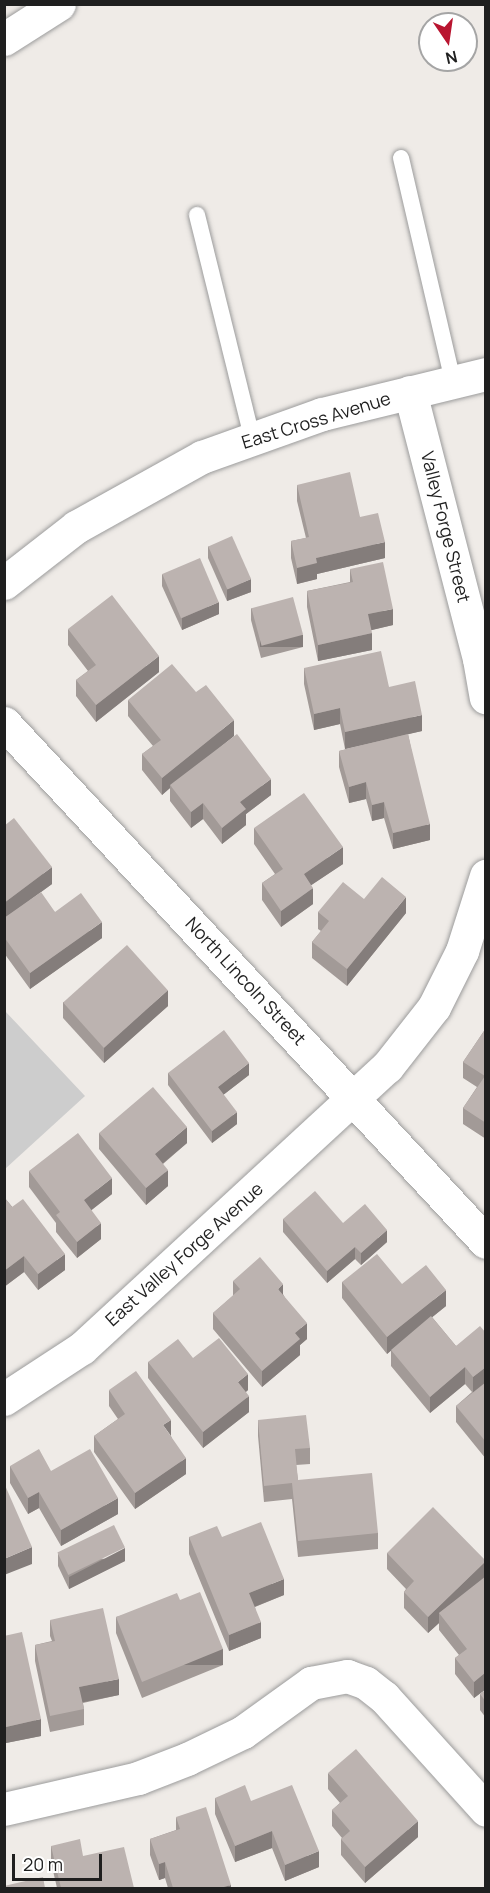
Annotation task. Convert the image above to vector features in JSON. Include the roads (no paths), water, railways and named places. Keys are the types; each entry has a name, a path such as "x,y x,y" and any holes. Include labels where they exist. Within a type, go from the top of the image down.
{"street":[{"path":"4,39 59,4"},
{"name":"East Cross Avenue","path":"4,583 76,527 139,489 202,457 252,437 322,414 486,374"},
{"name":"Valley Forge Street","path":"410,392 479,659 486,697"},
{"name":"North Lincoln Street","path":"4,723 356,1098 486,1242"},
{"path":"356,1098 387,1067 434,1007 462,951 486,876"},
{"name":"East Valley Forge Avenue","path":"4,1399 82,1348 356,1098"},
{"path":"4,1809 138,1778 187,1759 243,1732 311,1683 346,1676 366,1683 384,1697 486,1810"}],"lane":[{"path":"401,158 453,382"},
{"path":"197,215 252,437"}]}
